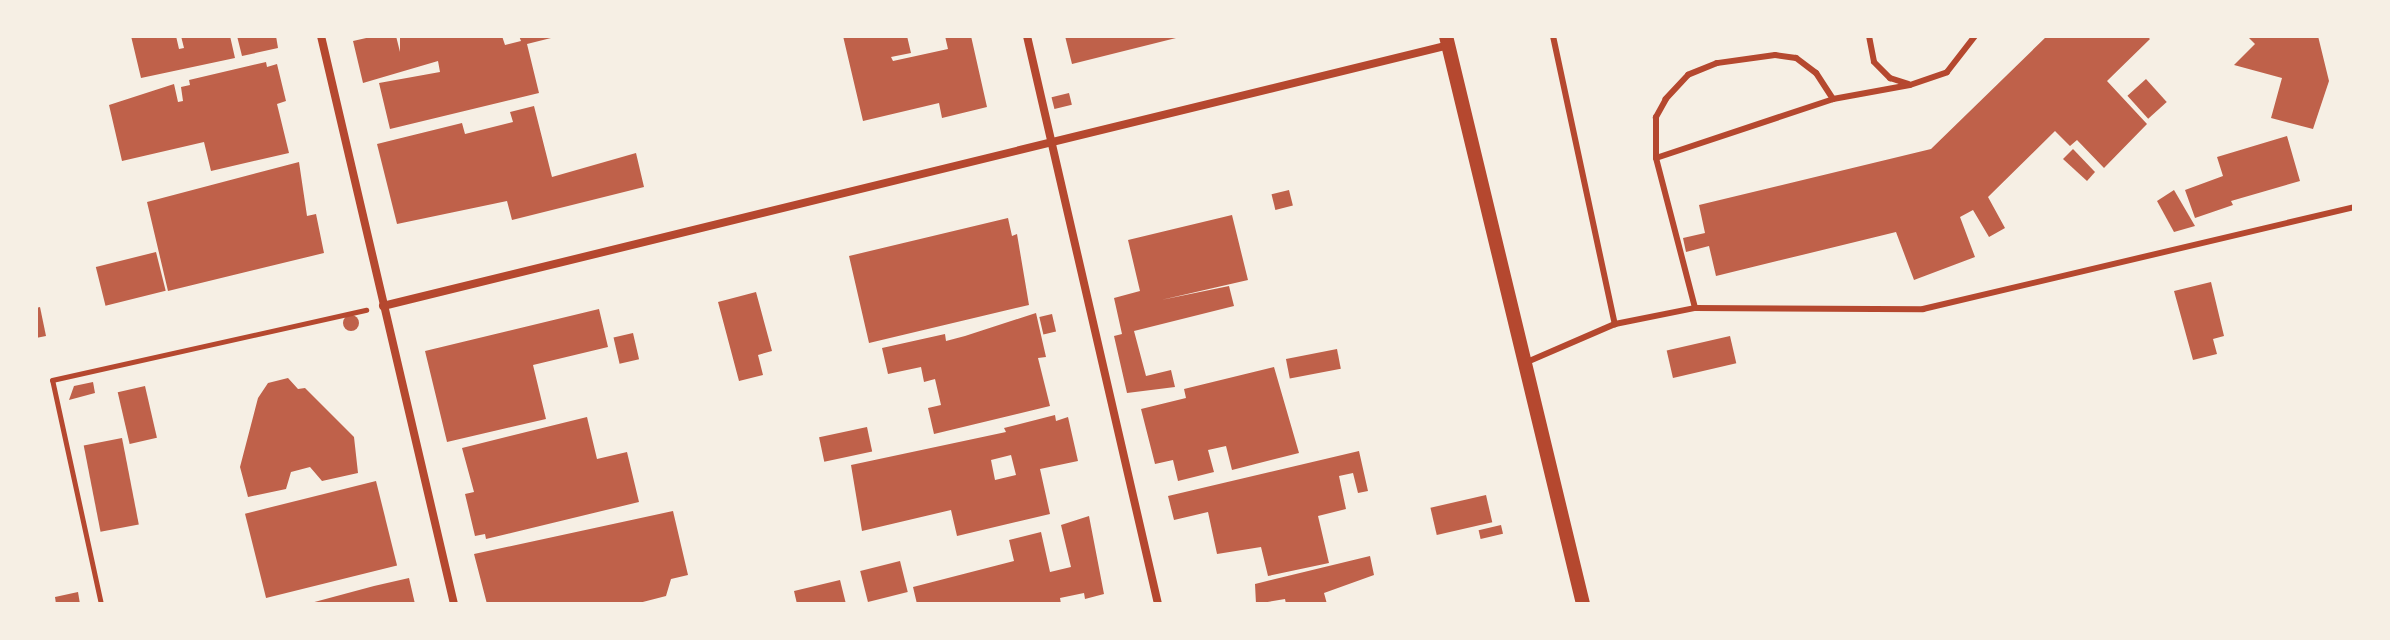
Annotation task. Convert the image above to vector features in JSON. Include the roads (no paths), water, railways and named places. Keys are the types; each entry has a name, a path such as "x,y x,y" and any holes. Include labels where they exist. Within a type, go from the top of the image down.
{"street":[{"path":"321,36 454,604"},
{"path":"1027,36 1158,604"},
{"path":"383,306 1051,143 1448,40 1583,604"}],"lane":[{"path":"1553,36 1615,324"},
{"path":"1869,36 1874,62 1890,78 1910,85"},
{"path":"1656,158 1833,99 1910,85 1947,72 1975,36"},
{"path":"1695,308 1656,158 1656,117 1666,99 1688,75 1717,63 1775,55 1796,58 1816,73 1833,99"},
{"path":"1524,363 1615,324 1695,308 1923,309 2354,207"}]}
